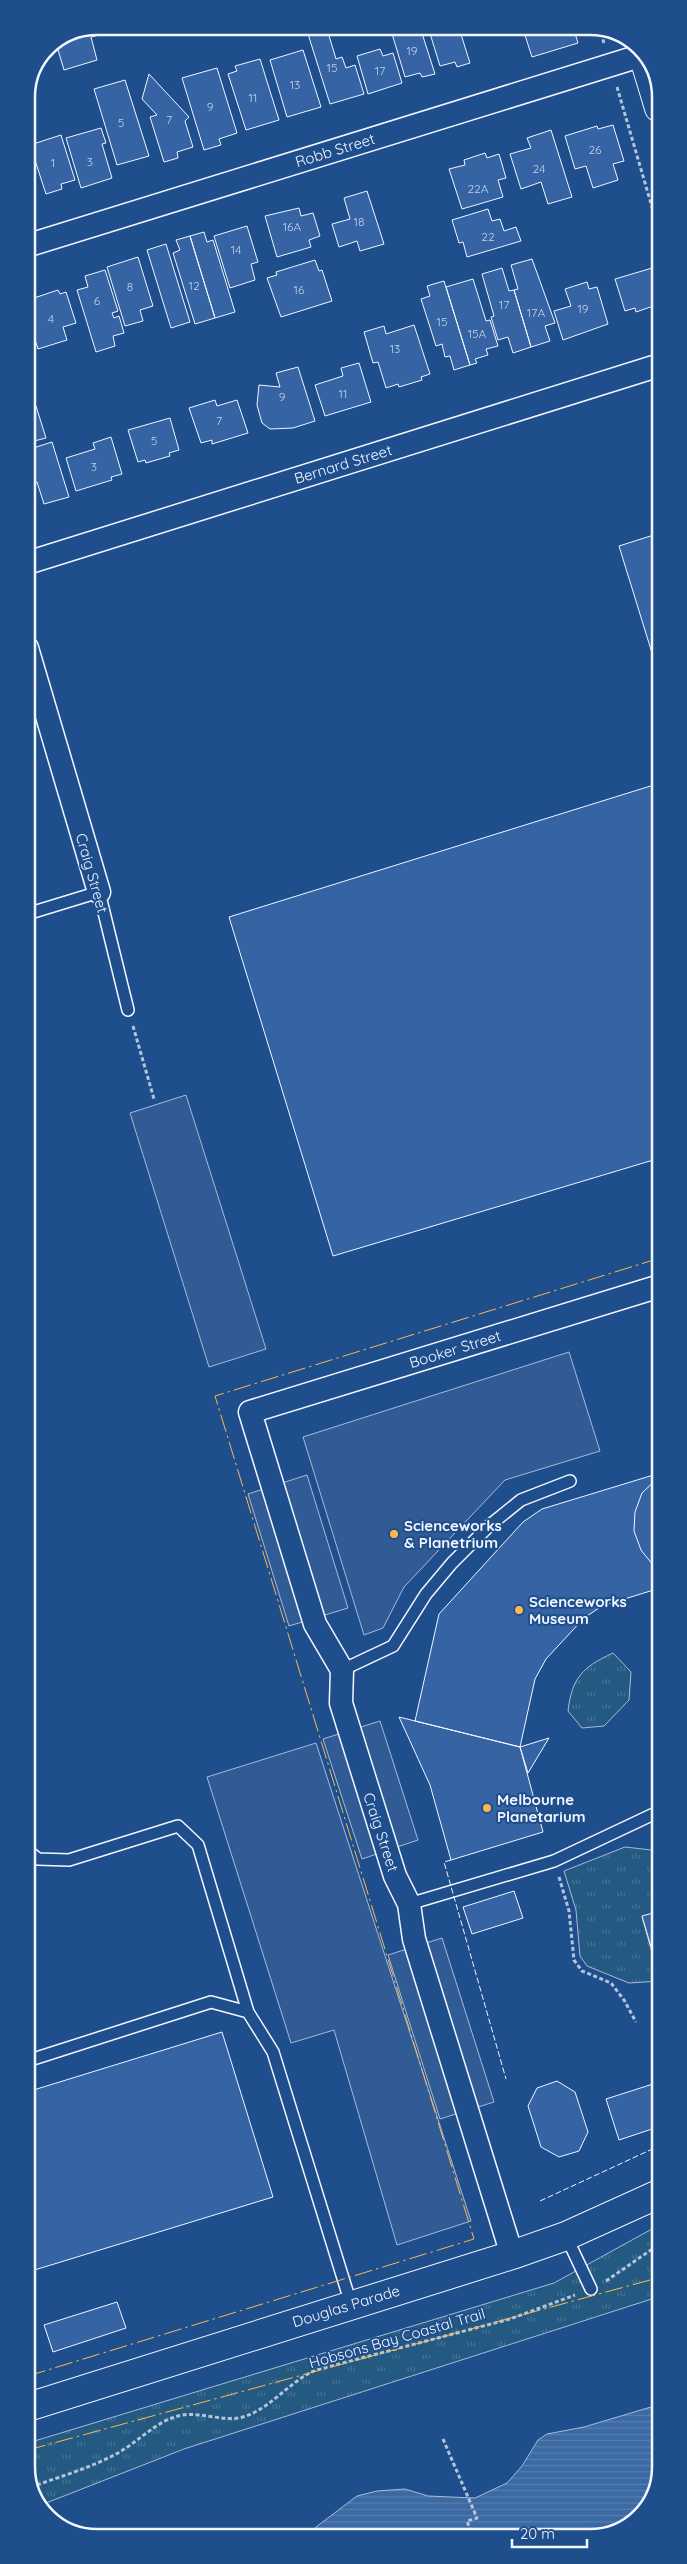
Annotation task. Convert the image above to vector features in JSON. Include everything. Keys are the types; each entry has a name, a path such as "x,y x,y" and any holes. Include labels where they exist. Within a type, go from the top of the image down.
{"main road":[{"name":"Douglas Parade","path":"35,2404 512,2255 566,2236 652,2197"}],"street":[{"name":"Robb Street","path":"35,243 637,57"},
{"name":"Bernard Street","path":"35,560 652,367"},
{"name":"Craig Street","path":"35,675 98,892"},
{"name":"Booker Street","path":"342,1670 315,1624 250,1412 652,1288"},
{"name":"Craig Street","path":"342,1670 341,1704 395,1876 408,1904 414,1939 512,2255"}],"lane":[{"path":"35,912 98,892"},
{"name":"Craig Street","path":"98,892 128,1010"},
{"path":"342,1670 393,1646 426,1594 452,1563 490,1525 521,1500 570,1481"},
{"path":"408,1904 554,1861 652,1815"},
{"path":"35,1857 38,1859 69,1860 178,1826 198,1845 248,2012 273,2052 351,2304"},
{"path":"35,2059 211,2002 248,2012"},
{"path":"566,2236 591,2289"}],"path":[{"path":"602,36 652,208"},
{"path":"128,1010 154,1100"},
{"path":"554,1861 569,1911 574,1960 582,1971 611,1983 624,2000 636,2022"},
{"name":"Hobsons Bay Coastal Trail","path":"38,2484 109,2458 178,2416 196,2415 232,2419 244,2417 293,2383 316,2370 510,2319 591,2289 652,2249"},
{"path":"443,2439 477,2518 467,2521 470,2529"}],"green space":[{"path":"613,1653 631,1672 629,1700 604,1726 582,1728 568,1711 572,1690 581,1674 594,1663"},
{"path":"625,1847 652,1850 652,1914 642,1917 652,1953 652,1982 629,1983 587,1966 580,1956 576,1910 564,1871"},
{"path":"652,2229 652,2299 184,2449 46,2503 40,2491 36,2479 35,2441 554,2283"}],"shaded area":[{"path":"186,1095 266,1349 209,1367 130,1113"},
{"name":"Scienceworks & Planetrium","path":"569,1352 600,1451 505,1480 404,1587 383,1628 364,1635 303,1437"},
{"path":"307,1475 348,1608 289,1626 248,1494"},
{"path":"380,1721 418,1840 362,1859 323,1739"},
{"path":"316,1743 471,2221 397,2245 334,2030 291,2043 207,1777"},
{"path":"442,1938 494,2102 440,2119 388,1955"},
{"path":"652,2407 652,2467 649,2487 644,2498 631,2514 610,2526 590,2529 315,2529 357,2496 377,2491 405,2489 428,2496 475,2498 507,2483 522,2466 538,2440 547,2434 584,2427"}],"building":[{"path":"99,35 91,37 97,60 64,70 58,49 73,40 85,36"},
{"path":"308,35 329,35 336,59 342,57 346,68 355,65 364,94 330,104"},
{"path":"392,35 423,35 435,74 422,77 420,73 405,77"},
{"path":"430,35 461,35 470,63 457,67 455,62 440,66"},
{"path":"525,35 576,35 578,43 532,57"},
{"path":"380,49 383,56 393,53 402,83 368,94 357,56"},
{"path":"303,50 321,107 287,117 270,60"},
{"path":"260,59 279,120 246,130 228,74 237,71 235,66"},
{"path":"217,68 237,133 219,139 221,145 204,150 182,78"},
{"path":"149,74 189,117 185,121 193,147 177,152 178,158 164,162 150,117 157,115 142,99"},
{"path":"125,80 149,156 117,165 94,89"},
{"path":"613,125 624,161 613,164 618,180 593,188 586,166 575,169 565,136 597,126 598,129"},
{"path":"101,128 106,143 102,144 112,178 81,188 66,138"},
{"path":"551,130 572,197 548,204 541,182 521,189 510,154 531,148 527,138"},
{"path":"61,135 75,180 61,184 62,189 46,194 35,160 35,143"},
{"path":"485,153 487,158 499,154 506,178 498,180 503,197 462,209 449,169 465,165 464,160"},
{"path":"367,191 384,244 360,251 357,241 339,247 332,224 350,219 344,198"},
{"path":"299,208 301,216 313,213 320,236 309,240 311,247 277,257 265,216"},
{"path":"488,209 492,221 500,219 504,231 516,227 521,241 467,257 463,242 459,243 452,220"},
{"path":"247,226 258,262 251,264 255,280 230,288 214,236"},
{"path":"204,232 207,242 213,240 235,312 215,318 190,236"},
{"path":"190,236 215,318 195,324 173,253 180,250 176,240"},
{"path":"166,244 190,322 171,328 147,250"},
{"path":"138,257 153,306 140,310 143,321 125,326 107,267"},
{"path":"532,259 555,323 545,326 550,341 531,347 514,290 518,289 511,265"},
{"path":"315,260 319,271 322,270 332,301 281,317 267,278 277,275 276,272"},
{"path":"502,268 509,291 514,290 531,347 513,353 508,337 498,340 491,317 494,316 482,274"},
{"path":"652,268 652,306 636,312 635,308 625,311 615,279"},
{"path":"105,270 118,311 112,313 114,318 119,316 124,333 113,336 115,346 96,352 77,290 88,287 85,276"},
{"path":"473,279 486,321 490,320 498,346 486,349 488,355 475,359 477,363 470,365 446,287"},
{"path":"444,281 470,365 454,370 450,356 445,357 442,344 436,346 421,299 430,296 427,286"},
{"path":"587,282 589,289 597,287 608,324 563,340 554,311 571,306 565,289"},
{"path":"58,290 60,294 66,292 76,323 63,327 67,340 38,349 35,340 35,298"},
{"path":"414,325 430,374 421,377 422,380 399,387 398,384 386,388 378,362 373,363 364,332 384,326 386,334"},
{"path":"359,363 371,402 325,416 315,385 343,376 341,368"},
{"path":"298,367 315,421 293,428 270,429 262,423 257,405 259,385 280,387 276,373"},
{"path":"215,400 217,406 237,400 248,433 212,444 212,440 201,443 189,408"},
{"path":"35,406 46,438 35,441"},
{"path":"170,418 179,450 169,453 170,456 146,463 145,460 138,462 128,430"},
{"path":"111,437 122,474 111,477 112,480 76,491 66,458 95,449 93,443"},
{"path":"52,442 69,497 44,504 37,482 35,483 35,447"},
{"path":"652,536 652,653 619,546"},
{"path":"652,786 652,1160 333,1256 229,917"},
{"name":"Scienceworks Museum","path":"652,1475 652,1590 602,1606 584,1618 546,1659 535,1679 520,1747 415,1721 439,1614 523,1522 542,1509"},
{"path":"652,1484 652,1564 641,1550 634,1531 635,1512 642,1493"},
{"name":"Melbourne Planetarium","path":"399,1717 520,1747 543,1832 451,1860 430,1785"},
{"path":"549,1738 528,1773 520,1747"},
{"path":"514,1891 523,1918 472,1934 463,1907"},
{"path":"652,1913 652,1950 642,1916"},
{"path":"222,2032 273,2197 35,2270 35,2090"},
{"path":"557,2081 575,2092 588,2132 579,2151 559,2157 541,2147 528,2106 537,2088"},
{"path":"652,2084 652,2129 619,2140 606,2099"},
{"path":"117,2302 126,2328 53,2352 44,2325"}],"fence":[{"path":"451,1860 444,1862 506,2079"},
{"path":"540,2201 652,2149"}],"power":[{"path":"35,2374 474,2239 215,1396 652,1260"},
{"path":"35,2448 652,2279"}],"place":[{"name":"Scienceworks & Planetrium","path":"394,1534"},
{"name":"Scienceworks Museum","path":"519,1610"},
{"name":"Melbourne Planetarium","path":"487,1808"}]}
